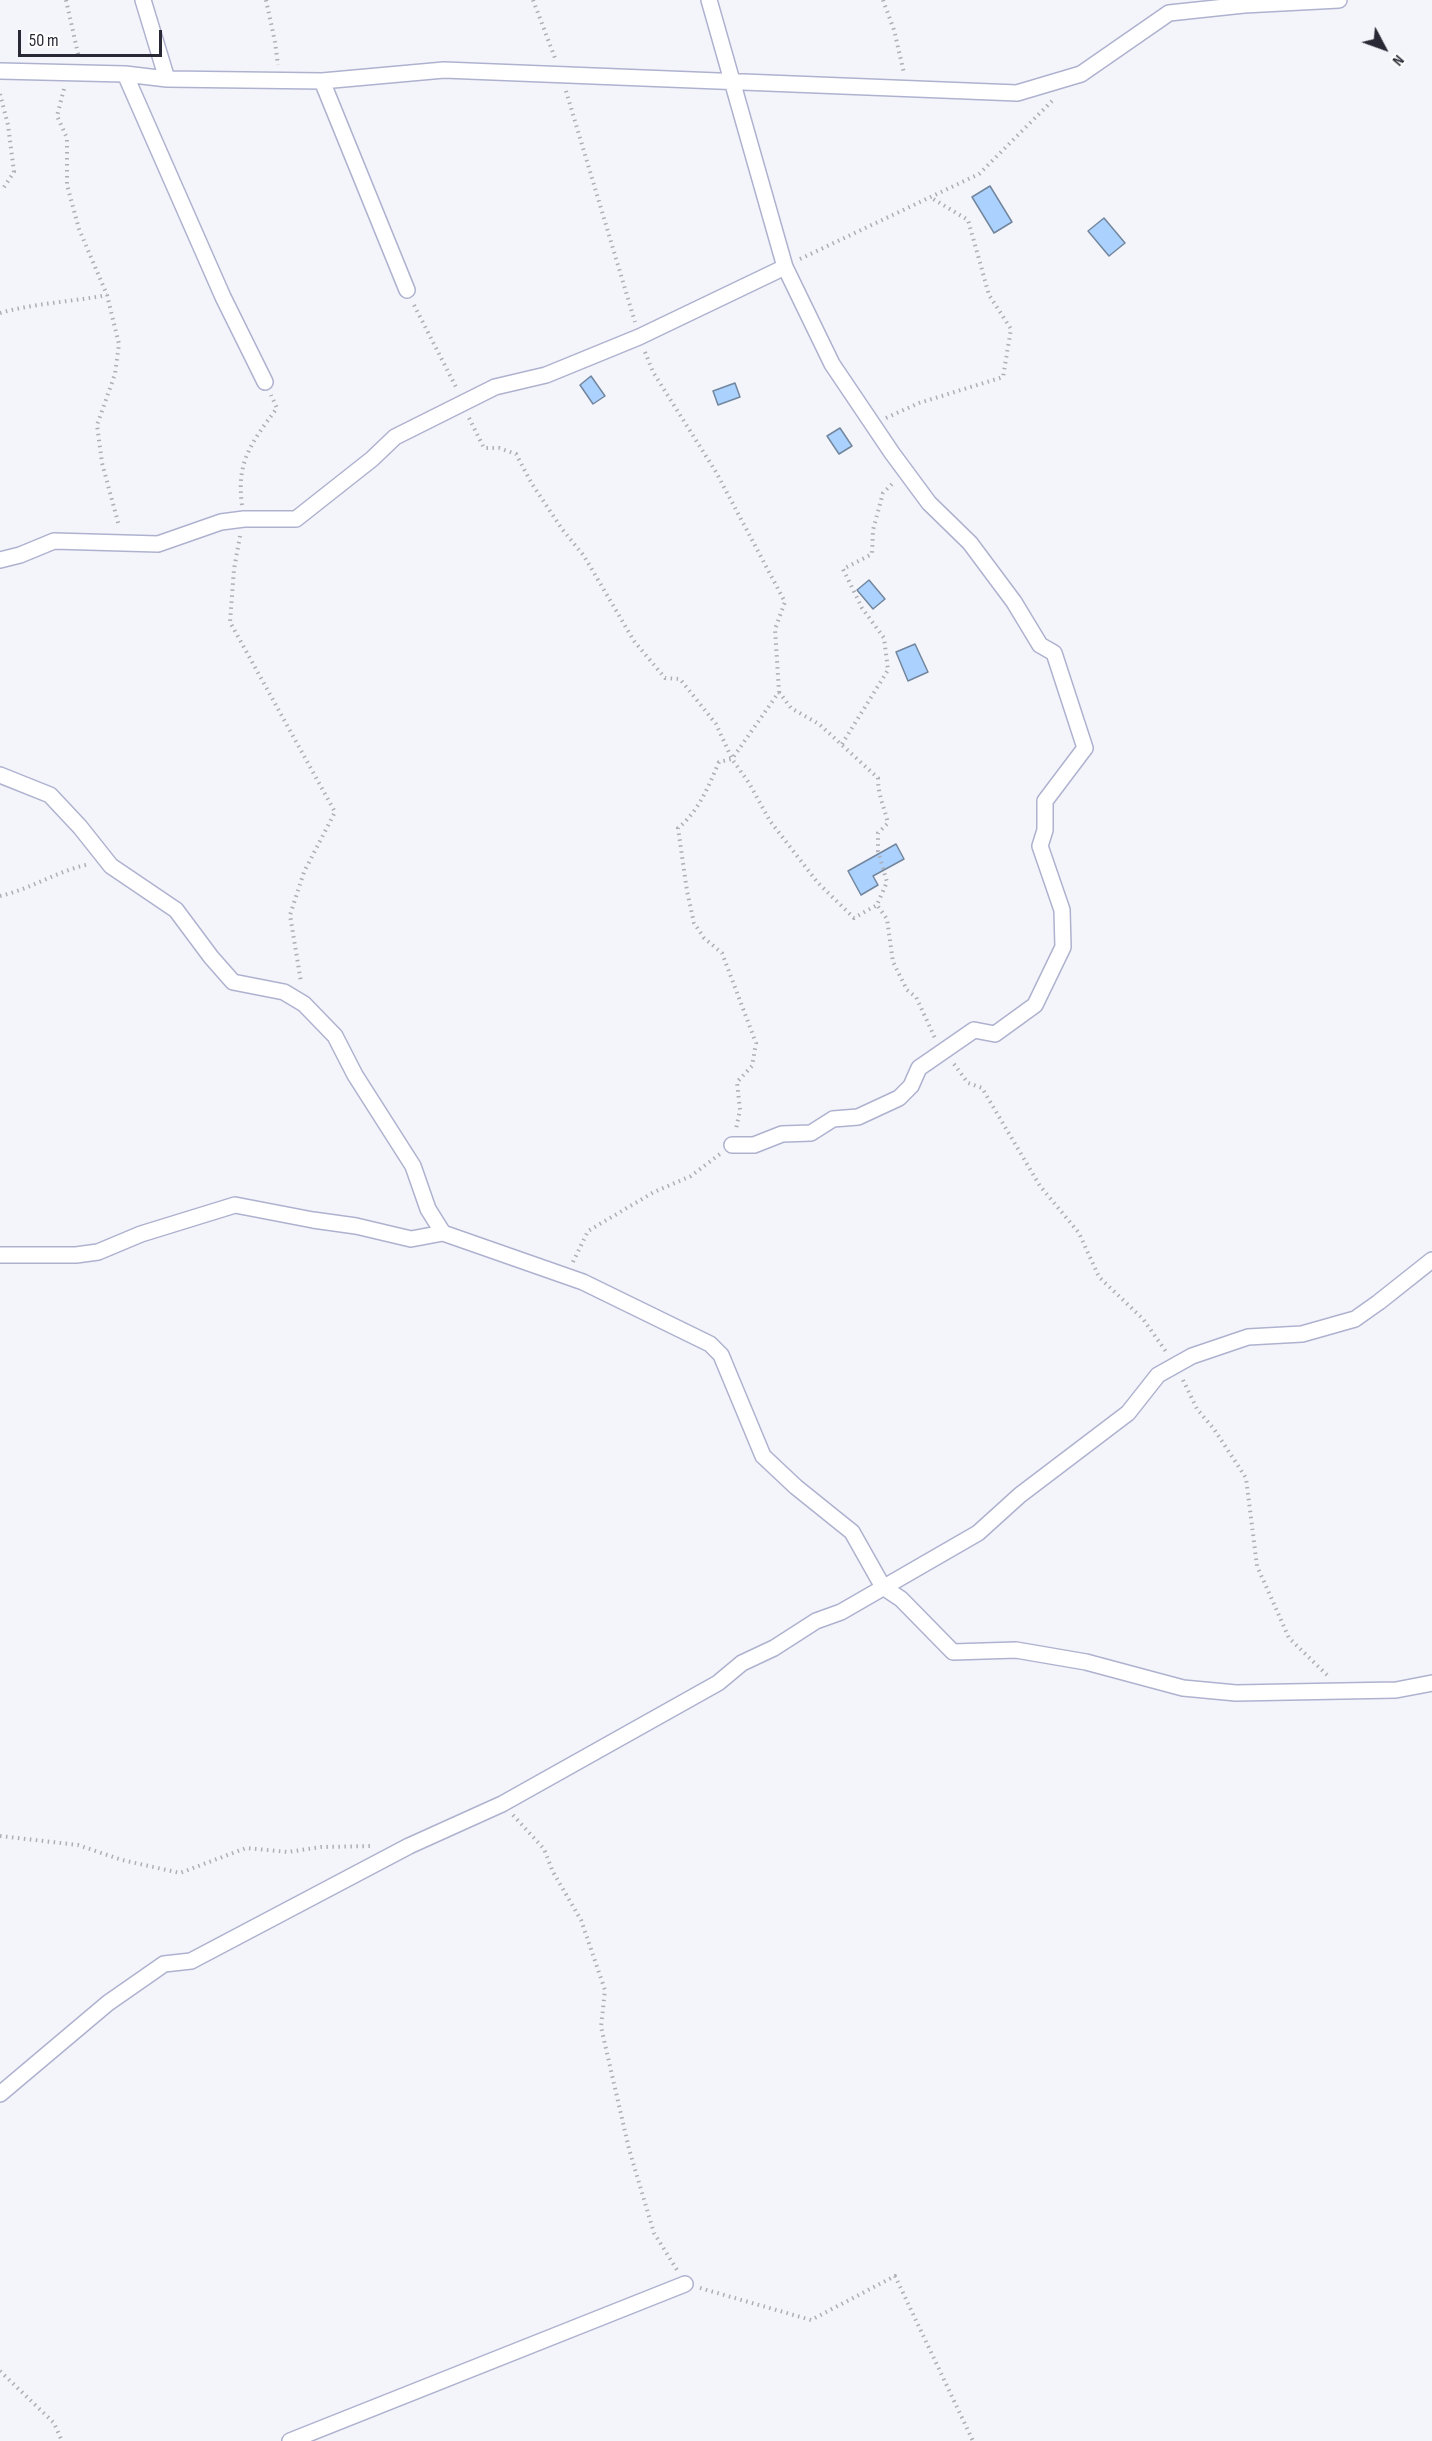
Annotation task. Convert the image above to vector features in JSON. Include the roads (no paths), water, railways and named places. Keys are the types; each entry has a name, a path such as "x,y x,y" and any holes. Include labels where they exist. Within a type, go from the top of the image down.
{"street":[{"path":"143,0 167,79"},
{"path":"710,0 785,267 832,364 929,503 969,543 1014,602 1040,645 1054,653 1085,748 1045,801 1046,830 1040,846 1062,910 1063,947 1035,1005 995,1034 974,1030 919,1068 911,1086 899,1098 858,1117 833,1119 811,1133 782,1134 754,1145 732,1145"},
{"path":"0,71 125,74 167,79 322,81 444,70 1017,93 1081,74 1169,13 1244,5 1339,0"},
{"path":"125,74 219,287 265,382"},
{"path":"322,81 407,290"},
{"path":"0,560 20,555 54,541 158,544 221,522 244,519 296,519 372,459 395,437 495,387 546,375 639,337 785,267"},
{"path":"0,775 50,795 80,826 111,866 176,910 233,982 284,992 304,1004 334,1036 355,1075 413,1166 428,1209 443,1233"},
{"path":"0,1255 76,1255 98,1252 141,1234 235,1205 356,1226 411,1239 443,1233 583,1282 710,1344 721,1355 763,1456 796,1487 852,1532 883,1587 901,1599 953,1652 1016,1650 1086,1662 1183,1688 1236,1694 1396,1690 1432,1683"},
{"path":"0,2094 108,2003 164,1964 191,1961 409,1846 502,1804 717,1683 742,1663 774,1648 816,1621 841,1612 978,1533 1020,1495 1128,1413 1158,1375 1192,1356 1248,1337 1302,1334 1355,1319 1432,1260"},
{"path":"290,2441 685,2284"}]}
